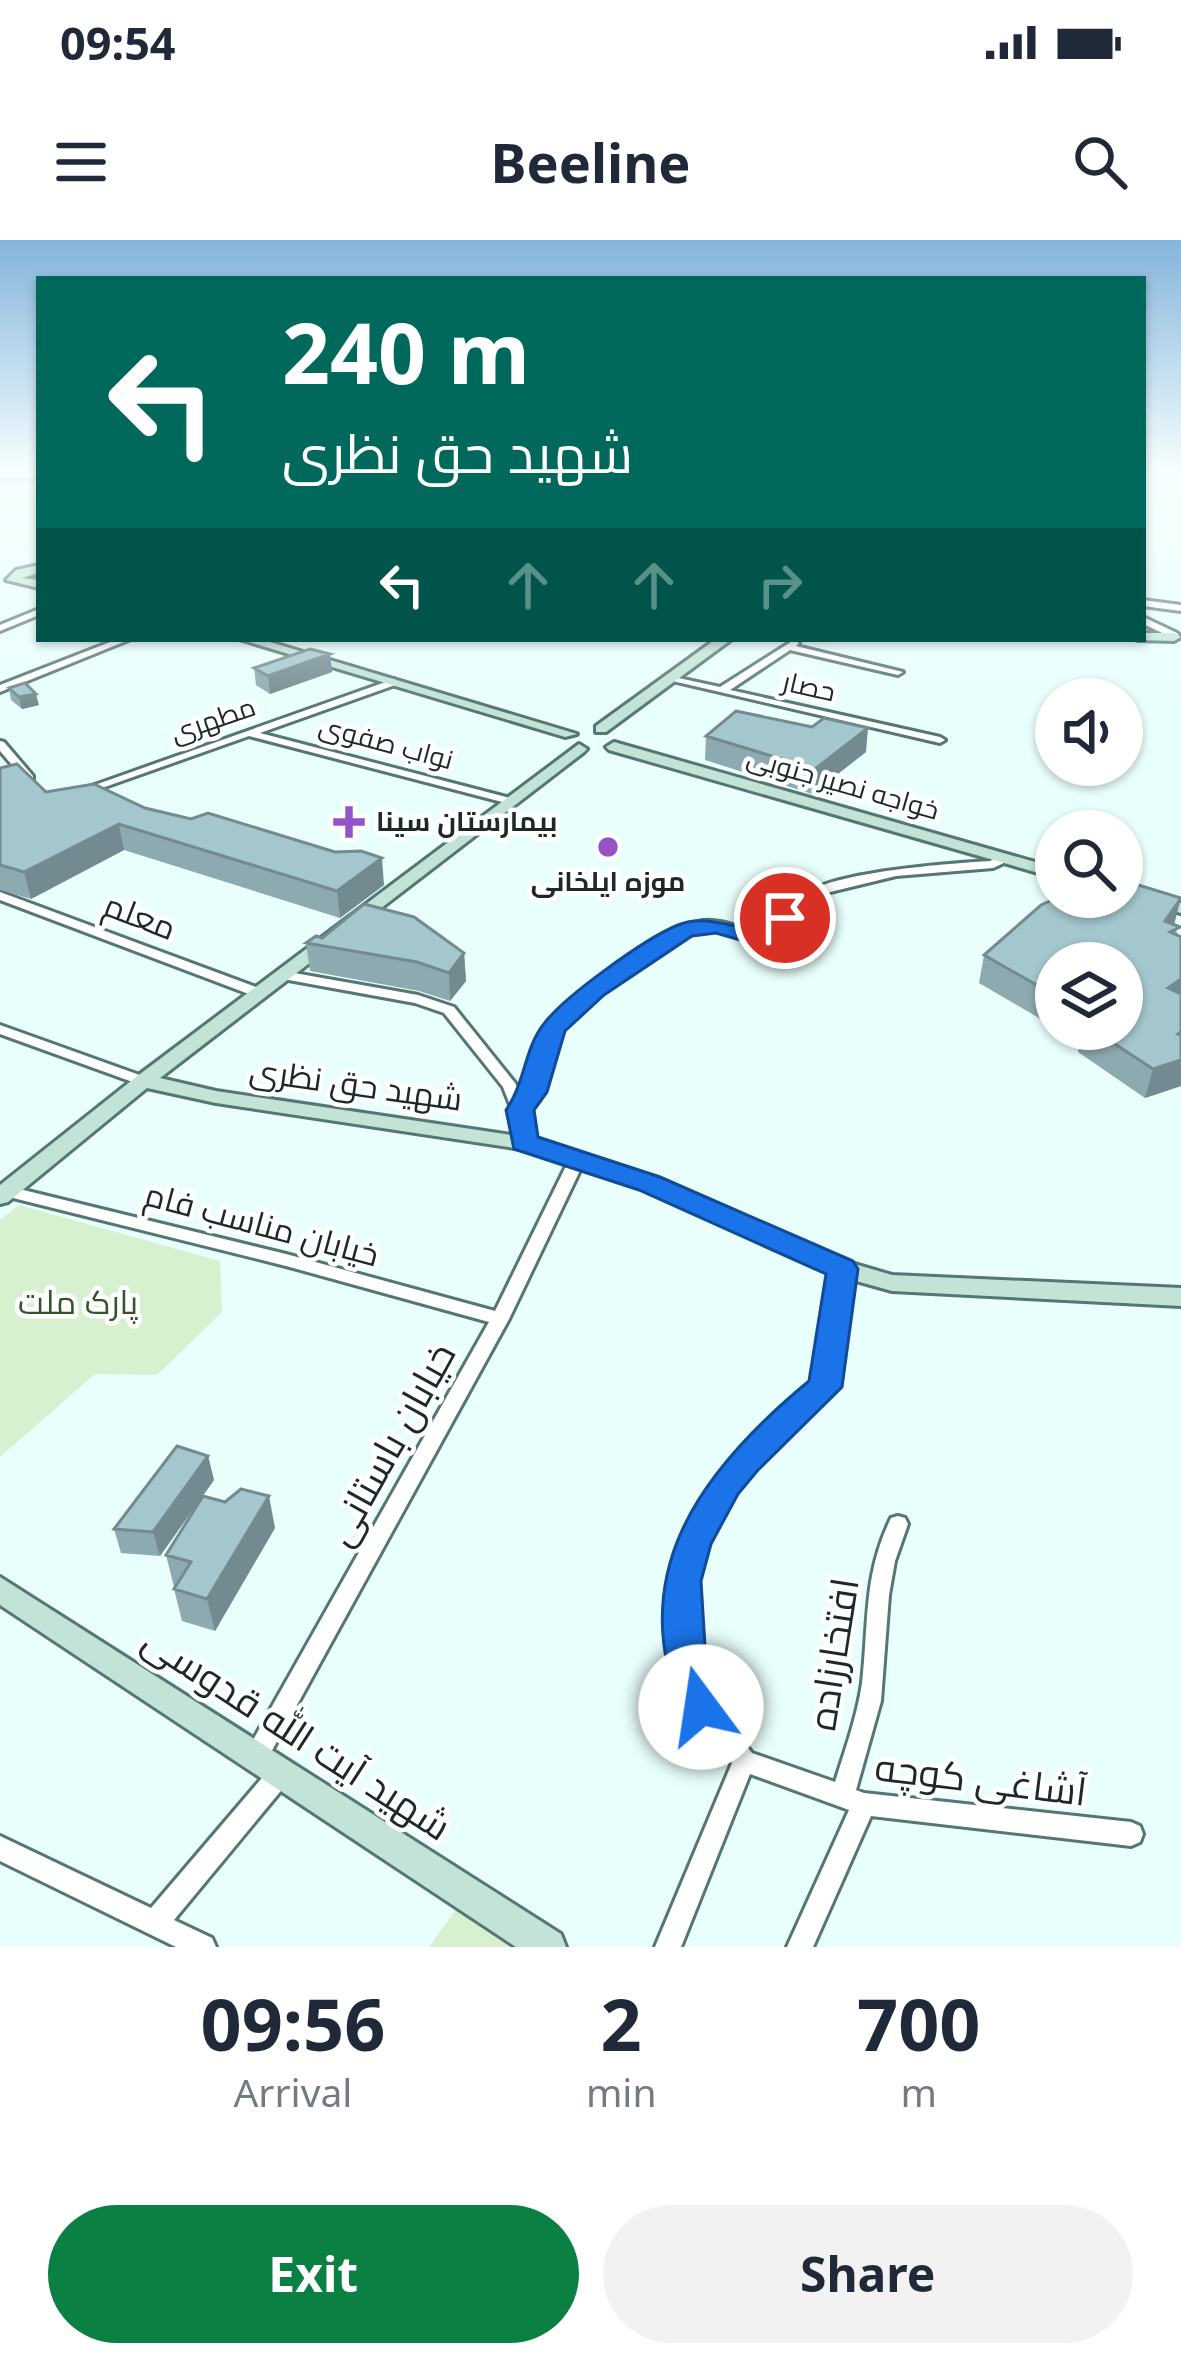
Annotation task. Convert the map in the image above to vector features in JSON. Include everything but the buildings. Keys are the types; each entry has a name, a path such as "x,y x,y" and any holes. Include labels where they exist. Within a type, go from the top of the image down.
{"street":[{"path":"0,594 23,584"},
{"path":"1146,603 1181,608"},
{"path":"0,628 36,613"},
{"path":"1146,621 1178,637"},
{"path":"1146,637 1178,637"},
{"path":"0,689 118,642"},
{"path":"256,642 574,741"},
{"path":"4,1194 143,1081 510,801 574,741 602,729 721,642"},
{"path":"721,691 794,643 898,672"},
{"name":"حصار","path":"668,679 940,740"},
{"name":"مطهری","path":"69,796 394,682"},
{"path":"602,729 619,737 614,747"},
{"name":"نواب صفوی","path":"249,733 510,801"},
{"name":"خواجه نصیر جنوبی","path":"574,741 614,747 1035,867"},
{"path":"0,744 32,783"},
{"path":"520,1110 533,1092 545,1042 554,1027 596,990 686,930 717,926 750,935 807,907 808,899 822,890 896,872 993,864 1004,858"},
{"name":"معلم","path":"0,896 259,993"},
{"path":"1143,898 1181,908"},
{"path":"283,975 418,999 449,1010 510,1085 520,1110 524,1142"},
{"path":"0,1029 143,1081"},
{"name":"شهید حق نظری","path":"143,1081 216,1097 524,1142 650,1184 842,1269 892,1283 1181,1297"},
{"name":"خیابان باستانی","path":"154,1924 268,1765 500,1319 577,1160"},
{"name":"خیابان مناسب فام","path":"4,1194 264,1254 500,1319"},
{"path":"668,1947 744,1761 701,1707 686,1646 682,1581 692,1543 725,1484 767,1436 825,1387 842,1269"},
{"name":"افتخارزاده","path":"800,1947 853,1800 874,1670 871,1642 885,1556 898,1524"},
{"name":"شهید آیت الله قدوسی","path":"0,1589 548,1947"},
{"name":"آشاغی کوچه","path":"744,1761 853,1800 1131,1834"},
{"path":"0,1848 203,1947"}],"green space":[{"name":"پارک ملت","path":"19,1205 220,1261 222,1312 157,1375 95,1374 0,1457 0,1220"},
{"path":"467,1894 545,1947 429,1947"}],"place":[{"name":"بیمارستان سینا","path":"349,822"},
{"name":"موزه ایلخانی","path":"608,847"}],"route":[{"path":"701,1707 686,1646 682,1581 692,1543 725,1484 767,1436 825,1387 842,1269 650,1184 524,1142 520,1110 533,1092 545,1042 554,1027 596,990 686,930 717,926 750,935 785,918"}]}
